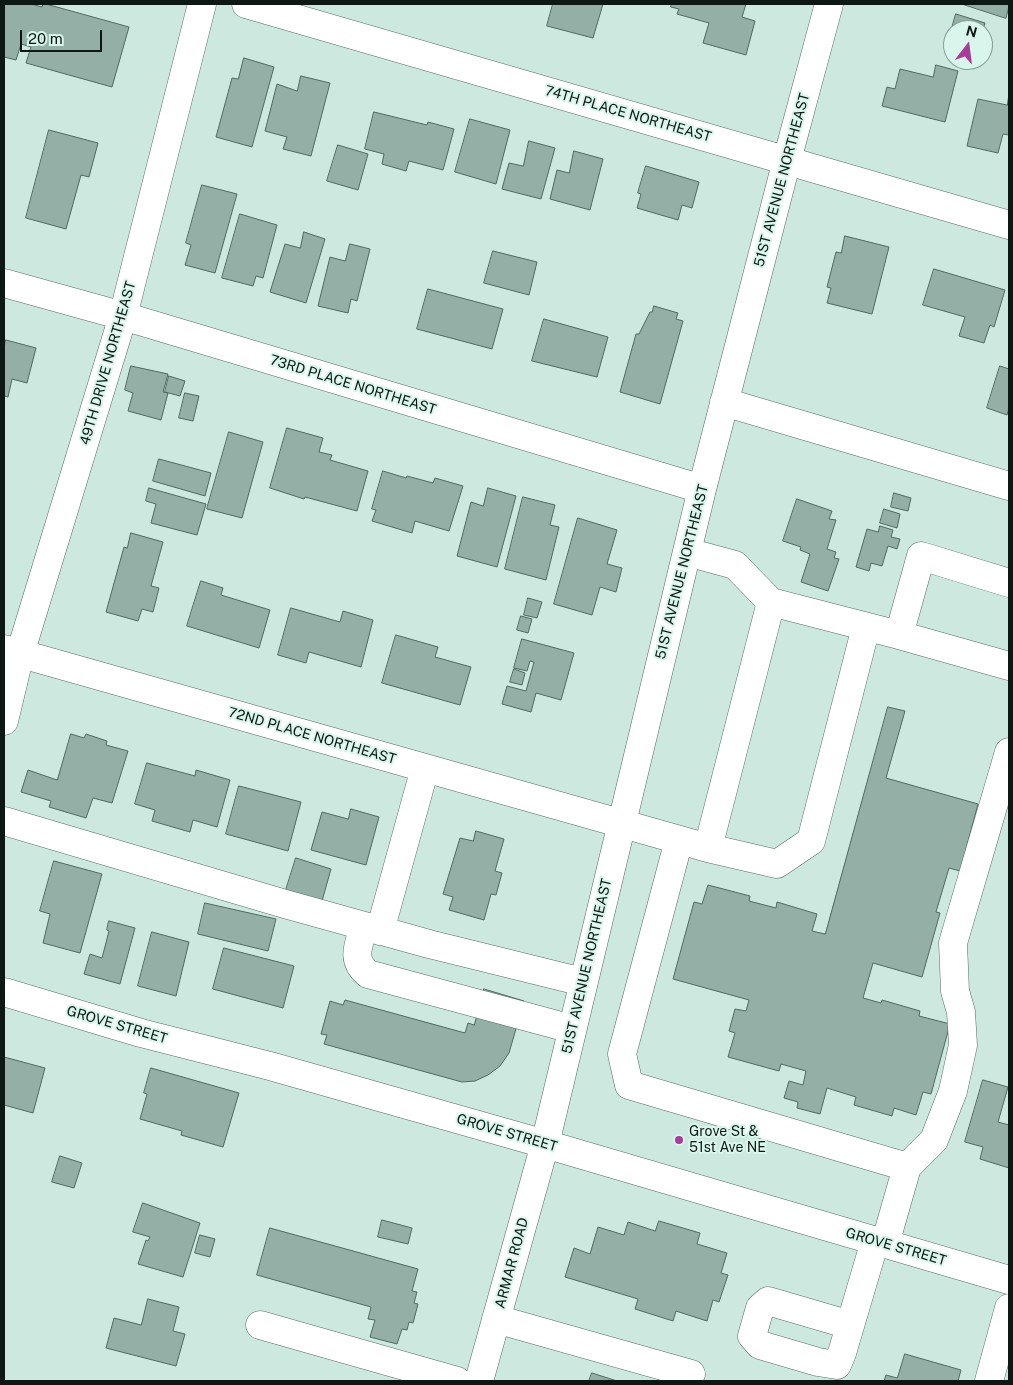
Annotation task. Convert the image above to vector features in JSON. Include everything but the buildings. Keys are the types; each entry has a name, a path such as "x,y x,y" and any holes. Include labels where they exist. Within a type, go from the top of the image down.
{"street":[{"name":"49TH DRIVE NORTHEAST","path":"4,720 12,651 123,316 202,4"},
{"name":"74TH PLACE NORTHEAST","path":"246,4 1009,225"},
{"name":"51ST AVENUE NORTHEAST","path":"545,1144 702,489 829,4"},
{"name":"73RD PLACE NORTHEAST","path":"4,283 123,316 702,489"},
{"path":"724,402 1009,486"},
{"path":"687,552 735,565 771,602 1009,666"},
{"path":"899,635 921,556 1009,583"},
{"path":"708,848 771,602"},
{"name":"72ND PLACE NORTHEAST","path":"12,651 621,824 708,848 777,864 811,841 866,627"},
{"path":"850,1325 907,1167 934,1140 953,1091 963,1045 962,1012 955,990 953,943 1009,752"},
{"path":"425,768 372,928 356,956 362,969 368,974 572,1029"},
{"path":"4,821 285,904 583,982"},
{"path":"679,840 622,1054 629,1085 907,1167"},
{"name":"GROVE STREET","path":"4,992 141,1033 270,1066 545,1144 1009,1280"},
{"name":"ARMAR ROAD","path":"479,1381 545,1144"},
{"path":"989,1381 1009,1308"},
{"path":"496,1318 691,1374"},
{"path":"260,1325 457,1381"}],"place":[{"name":"Grove St & 51st Ave NE","path":"679,1140"}]}
